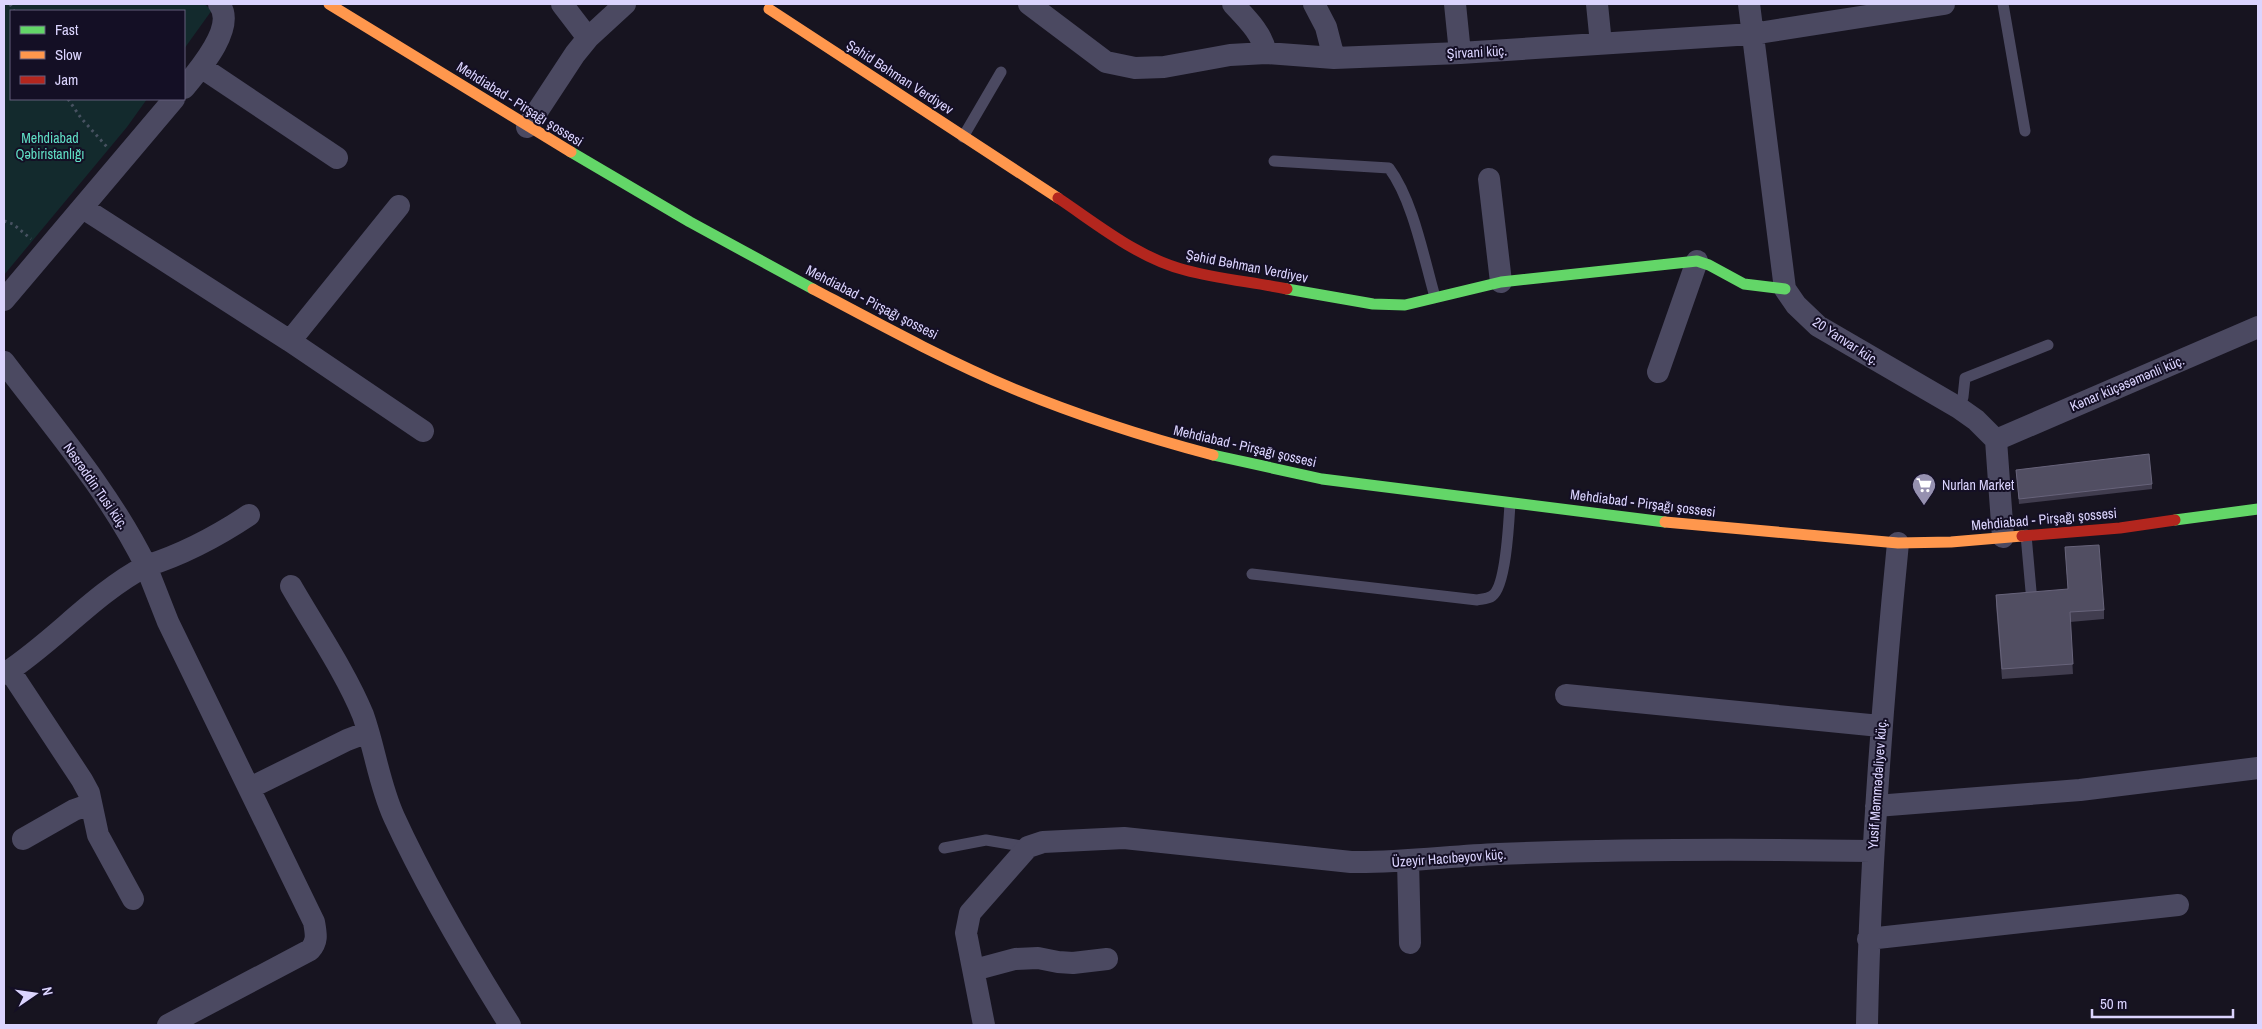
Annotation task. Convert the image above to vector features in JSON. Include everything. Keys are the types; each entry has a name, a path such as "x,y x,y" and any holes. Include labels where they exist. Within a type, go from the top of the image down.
{"main road":[{"name":"Mehdiabad - Pirşağı şossesi","path":"329,4 663,208 745,254 964,367 1042,401 1119,429 1176,446 1274,470 1322,479 1780,534 1898,543 1951,542 2120,528 2258,509"},
{"name":"Şəhid Bəhman Verdiyev","path":"769,9 1127,244 1162,262 1184,270 1373,304 1405,305 1435,299 1464,289 1501,282 1697,261 1710,265 1744,284 1784,289"}],"street":[{"path":"185,87 201,67 220,36 225,22 219,4"},
{"path":"562,4 588,38"},
{"path":"527,126 575,54 588,38 625,4"},
{"name":"Şirvani küç.","path":"1029,4 1106,62 1135,68 1164,66 1230,55 1266,53 1334,58 1460,53 1752,34 1944,4"},
{"path":"1233,4 1252,25 1264,45 1266,53"},
{"path":"1314,4 1326,27 1334,58"},
{"path":"1455,4 1460,53"},
{"path":"1597,4 1601,44"},
{"path":"1749,4 1784,289"},
{"path":"201,67 337,158"},
{"path":"4,300 173,100"},
{"path":"1489,180 1501,282"},
{"path":"290,341 399,206"},
{"path":"83,208 290,341 423,431"},
{"path":"1658,372 1697,261"},
{"name":"20 Yanvar küç.","path":"1784,289 1796,305 1818,326 1959,408 1976,420 1996,440"},
{"name":"Kənar küçəsəmənli küç.","path":"1996,440 2258,327"},
{"name":"Nəsrəddin Tusi küç.","path":"4,362 106,495 131,535 146,566 168,622 314,922 315,944 310,950 168,1025"},
{"path":"1996,440 2003,537"},
{"path":"134,899 98,835 89,793 82,780 7,672 68,626 124,578 146,566 183,554 207,542 249,515"},
{"name":"Yusif Məmmədəliyev küç.","path":"1867,1025 1868,939 1880,726 1898,543"},
{"path":"292,586 350,688 362,715 380,783 393,815 470,960 510,1025"},
{"path":"1566,695 1880,726"},
{"path":"250,788 347,740 368,732"},
{"path":"1876,806 2080,790 2258,768"},
{"path":"23,839 74,810 91,804"},
{"name":"Üzeyir Hacıbəyov küç.","path":"1028,847 1043,842 1124,838 1351,862 1408,861 1496,854 1707,848 1872,851"},
{"path":"984,1025 966,933 970,913 1028,847"},
{"path":"1408,861 1410,943"},
{"path":"1868,939 2178,906"},
{"path":"974,970 1015,959 1038,958 1073,963 1107,959"}],"lane":[{"path":"2004,4 2025,131"},
{"path":"963,137 1002,72"},
{"path":"1274,161 1389,168 1395,177 1413,221 1435,299"},
{"path":"1959,408 1963,397 1965,378 2048,345"},
{"path":"1252,574 1477,600 1492,597 1498,589 1505,554 1510,503"},
{"path":"2026,535 2031,591"},
{"path":"944,848 986,840 1028,847"}],"path":[{"path":"69,100 81,118 122,162"},
{"path":"4,221 13,224 45,250"}],"green space":[{"name":"Mehdiabad Qəbiristanlığı","path":"4,4 204,4 212,10 185,48 185,10 10,10 10,100 146,100 127,127 4,275"}],"building":[{"path":"2149,454 2152,484 2019,499 2016,470"},
{"path":"2099,545 2104,610 2070,612 2073,664 2002,669 1996,595 2068,589 2065,547"}],"traffic: fast":[{"path":"571,152 690,222 813,289"},
{"path":"1287,289 1373,304 1405,305 1501,282 1697,261 1709,265 1744,284 1785,289"},
{"path":"1213,455 1322,479 1665,522"},
{"path":"2175,520 2258,509"}],"traffic: slow":[{"path":"329,4 571,152"},
{"path":"769,9 1058,198"},
{"path":"813,289 937,354 1014,389 1112,425 1213,455"},
{"path":"1665,522 1898,543 1951,542 2022,536"}],"traffic: jam":[{"path":"1058,198 1134,249 1168,265 1210,276 1287,289"},
{"path":"2022,536 2120,528 2175,520"}],"place":[{"name":"Nurlan Market","path":"1924,506"}]}
